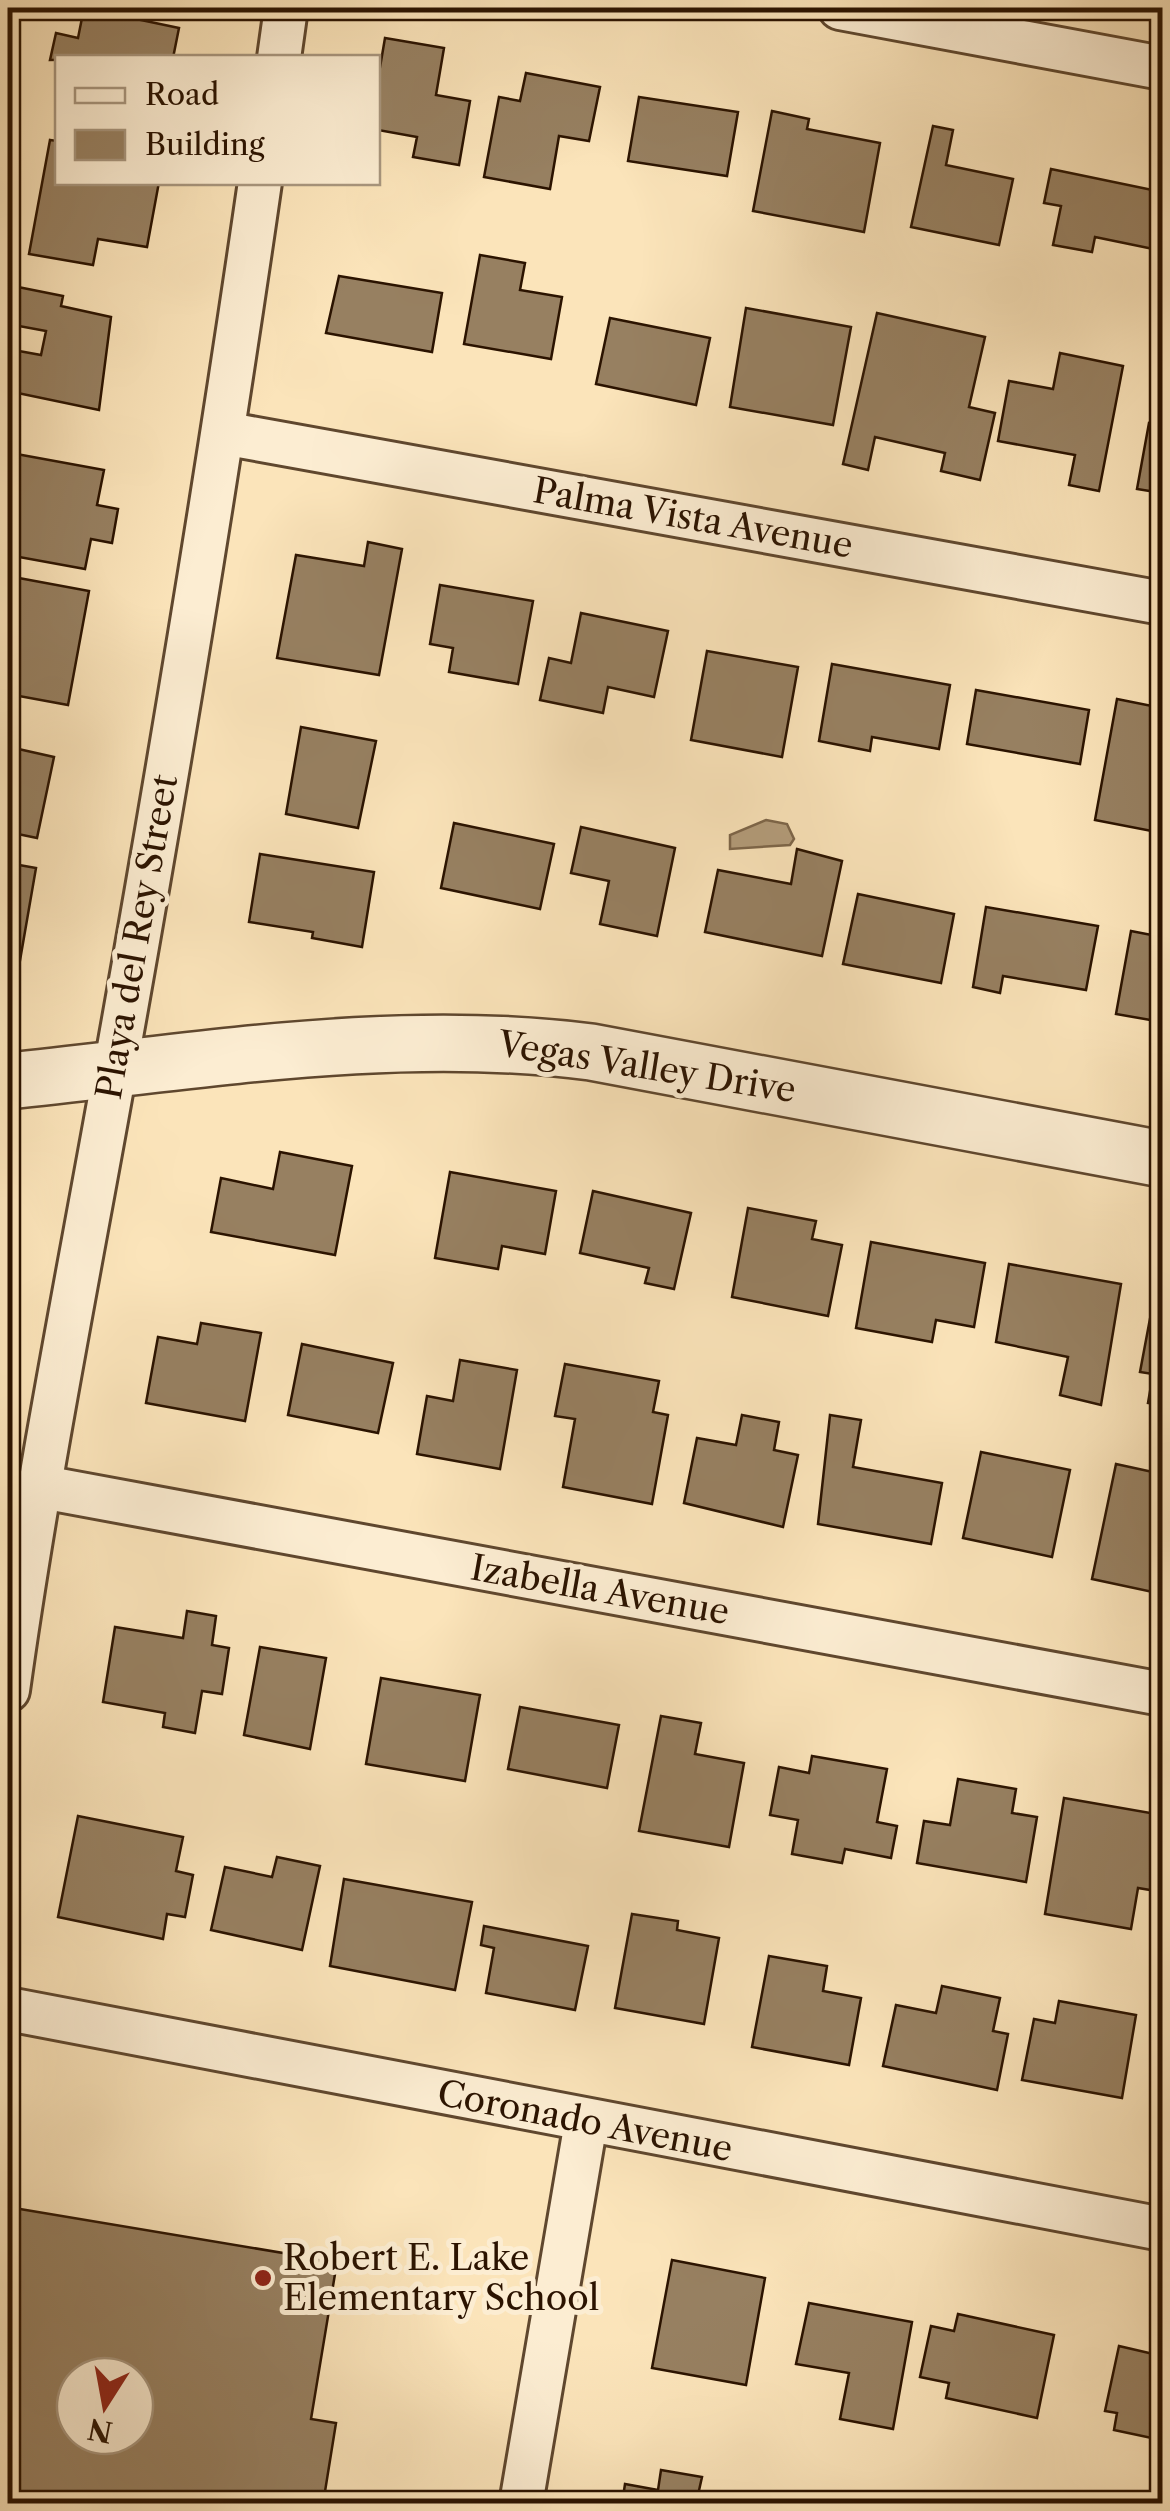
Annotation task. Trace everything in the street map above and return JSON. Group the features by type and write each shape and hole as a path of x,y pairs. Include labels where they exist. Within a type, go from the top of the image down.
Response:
{"street":[{"path":"279,55 286,8"},
{"path":"840,8 1162,68"},
{"name":"Playa del Rey Street","path":"8,1690 36,1486 115,1070 223,433 260,185"},
{"name":"Palma Vista Avenue","path":"223,433 1162,603"},
{"name":"Vegas Valley Drive","path":"8,1081 395,1041 504,1041 591,1052 1162,1159"},
{"name":"Izabella Avenue","path":"36,1486 1162,1694"},
{"name":"Coronado Avenue","path":"8,2009 1162,2229"},
{"path":"521,2504 586,2122"}],"shaded area":[{"path":"766,820 787,824 794,839 790,845 730,849 730,835"}],"building":[{"path":"84,8 179,28 174,55 55,55 55,60 50,60 56,33 78,38"},
{"path":"385,38 444,48 436,95 470,101 459,165 413,157 417,137 380,130 380,67"},
{"path":"526,73 600,87 589,141 559,136 550,189 484,177 499,97 520,101"},
{"path":"639,97 738,112 727,176 628,161"},
{"path":"772,111 809,119 807,129 880,143 864,232 753,211"},
{"path":"933,126 953,130 946,165 1013,179 999,245 911,227"},
{"path":"50,140 55,141 55,185 158,185 147,247 98,239 93,265 29,254"},
{"path":"1051,169 1162,192 1158,250 1095,237 1092,252 1053,245 1061,206 1044,203"},
{"path":"480,255 525,263 520,290 562,297 551,359 464,344"},
{"path":"339,276 442,293 432,352 326,333"},
{"path":"8,285 63,296 61,306 111,317 99,410 8,391 8,349 41,355 46,331 8,324"},
{"path":"746,308 851,327 833,425 730,407"},
{"path":"877,313 985,337 969,407 995,413 980,480 941,471 945,453 875,437 868,470 843,464"},
{"path":"610,318 710,338 696,405 596,384"},
{"path":"1060,353 1123,366 1099,491 1069,485 1075,455 998,441 1009,381 1053,389"},
{"path":"1149,423 1162,425 1162,493 1137,489"},
{"path":"11,453 104,470 97,505 118,509 112,543 91,539 85,569 8,555"},
{"path":"368,542 402,549 379,675 277,658 296,555 364,566"},
{"path":"8,576 89,591 68,705 8,694"},
{"path":"440,585 533,601 518,684 449,672 453,648 430,644"},
{"path":"581,613 668,631 654,697 608,687 603,713 540,700 549,658 571,663"},
{"path":"707,651 798,667 782,757 691,740"},
{"path":"832,664 950,685 939,749 872,737 870,751 819,741"},
{"path":"976,690 1089,710 1080,764 967,744"},
{"path":"1117,699 1162,708 1162,833 1095,820"},
{"path":"301,727 376,741 358,828 286,814"},
{"path":"8,733 16,735 14,748 54,757 37,838 8,832"},
{"path":"454,823 554,844 540,909 441,888"},
{"path":"581,827 675,848 657,936 600,924 609,881 571,873"},
{"path":"797,849 842,861 822,956 705,932 718,870 791,884"},
{"path":"260,854 374,872 362,947 312,938 313,932 249,922"},
{"path":"8,863 36,868 18,972 8,970"},
{"path":"858,894 954,914 941,983 843,964"},
{"path":"986,907 1098,926 1086,990 1003,976 1000,993 973,987"},
{"path":"1131,931 1162,937 1162,1022 1116,1014"},
{"path":"280,1152 352,1166 335,1255 211,1232 221,1178 273,1189"},
{"path":"450,1172 556,1191 545,1254 502,1246 498,1269 435,1258"},
{"path":"593,1191 691,1213 674,1289 645,1283 649,1268 580,1253"},
{"path":"748,1208 816,1221 812,1239 842,1245 828,1316 732,1297"},
{"path":"871,1242 985,1263 974,1327 936,1320 932,1342 856,1328"},
{"path":"1009,1264 1121,1284 1101,1405 1060,1395 1068,1357 996,1342"},
{"path":"1152,1308 1162,1310 1162,1405 1148,1403 1153,1374 1140,1372"},
{"path":"201,1323 261,1333 245,1421 146,1403 158,1337 197,1344"},
{"path":"302,1344 393,1363 378,1433 288,1415"},
{"path":"460,1360 517,1370 500,1469 417,1454 427,1396 453,1401"},
{"path":"565,1364 659,1381 653,1412 668,1415 652,1504 563,1487 575,1419 555,1416"},
{"path":"742,1415 779,1422 774,1450 798,1455 783,1527 684,1503 697,1438 736,1445"},
{"path":"830,1415 861,1420 853,1467 942,1483 931,1544 818,1524"},
{"path":"981,1452 1070,1470 1052,1557 963,1538"},
{"path":"1116,1464 1162,1474 1162,1594 1092,1579"},
{"path":"187,1611 216,1616 212,1645 229,1648 222,1694 202,1691 195,1733 163,1727 165,1713 103,1702 115,1627 183,1638"},
{"path":"260,1647 326,1658 310,1749 244,1735"},
{"path":"381,1678 480,1695 465,1781 366,1764"},
{"path":"520,1707 619,1725 607,1788 508,1769"},
{"path":"661,1716 701,1723 695,1754 744,1763 729,1847 639,1831"},
{"path":"812,1756 887,1769 877,1822 897,1826 891,1858 845,1849 842,1863 792,1854 798,1820 770,1815 779,1767 809,1773"},
{"path":"958,1779 1016,1789 1012,1813 1037,1817 1026,1882 917,1863 924,1821 950,1825"},
{"path":"1064,1798 1162,1815 1162,1892 1138,1888 1131,1929 1045,1914"},
{"path":"78,1816 183,1837 176,1871 193,1875 185,1917 167,1914 163,1939 58,1917"},
{"path":"277,1857 320,1866 302,1950 211,1930 225,1867 272,1877"},
{"path":"344,1879 472,1902 455,1990 330,1966"},
{"path":"632,1914 678,1921 677,1930 719,1938 704,2024 615,2008"},
{"path":"484,1926 588,1946 575,2010 486,1993 494,1948 481,1945"},
{"path":"769,1956 827,1966 823,1991 861,1998 849,2065 752,2047"},
{"path":"942,1986 1000,1998 993,2031 1008,2034 997,2090 883,2066 896,2005 936,2013"},
{"path":"1059,2001 1136,2015 1122,2098 1022,2080 1034,2019 1055,2023"},
{"path":"1162,2074 1162,2125 1155,2123"},
{"path":"8,2207 337,2262 311,2419 336,2423 323,2504 8,2504"},
{"path":"672,2260 765,2278 746,2385 652,2368"},
{"path":"809,2303 912,2322 893,2429 840,2419 849,2373 796,2364"},
{"path":"958,2314 1054,2335 1037,2418 946,2398 949,2383 920,2377 931,2326 954,2331"},
{"path":"1119,2346 1162,2356 1161,2440 1114,2430 1117,2413 1105,2411"},
{"path":"661,2470 702,2477 698,2495 726,2504 622,2504 625,2484 658,2490"}],"place":[{"name":"Robert E. Lake Elementary School","path":"263,2278"}]}
